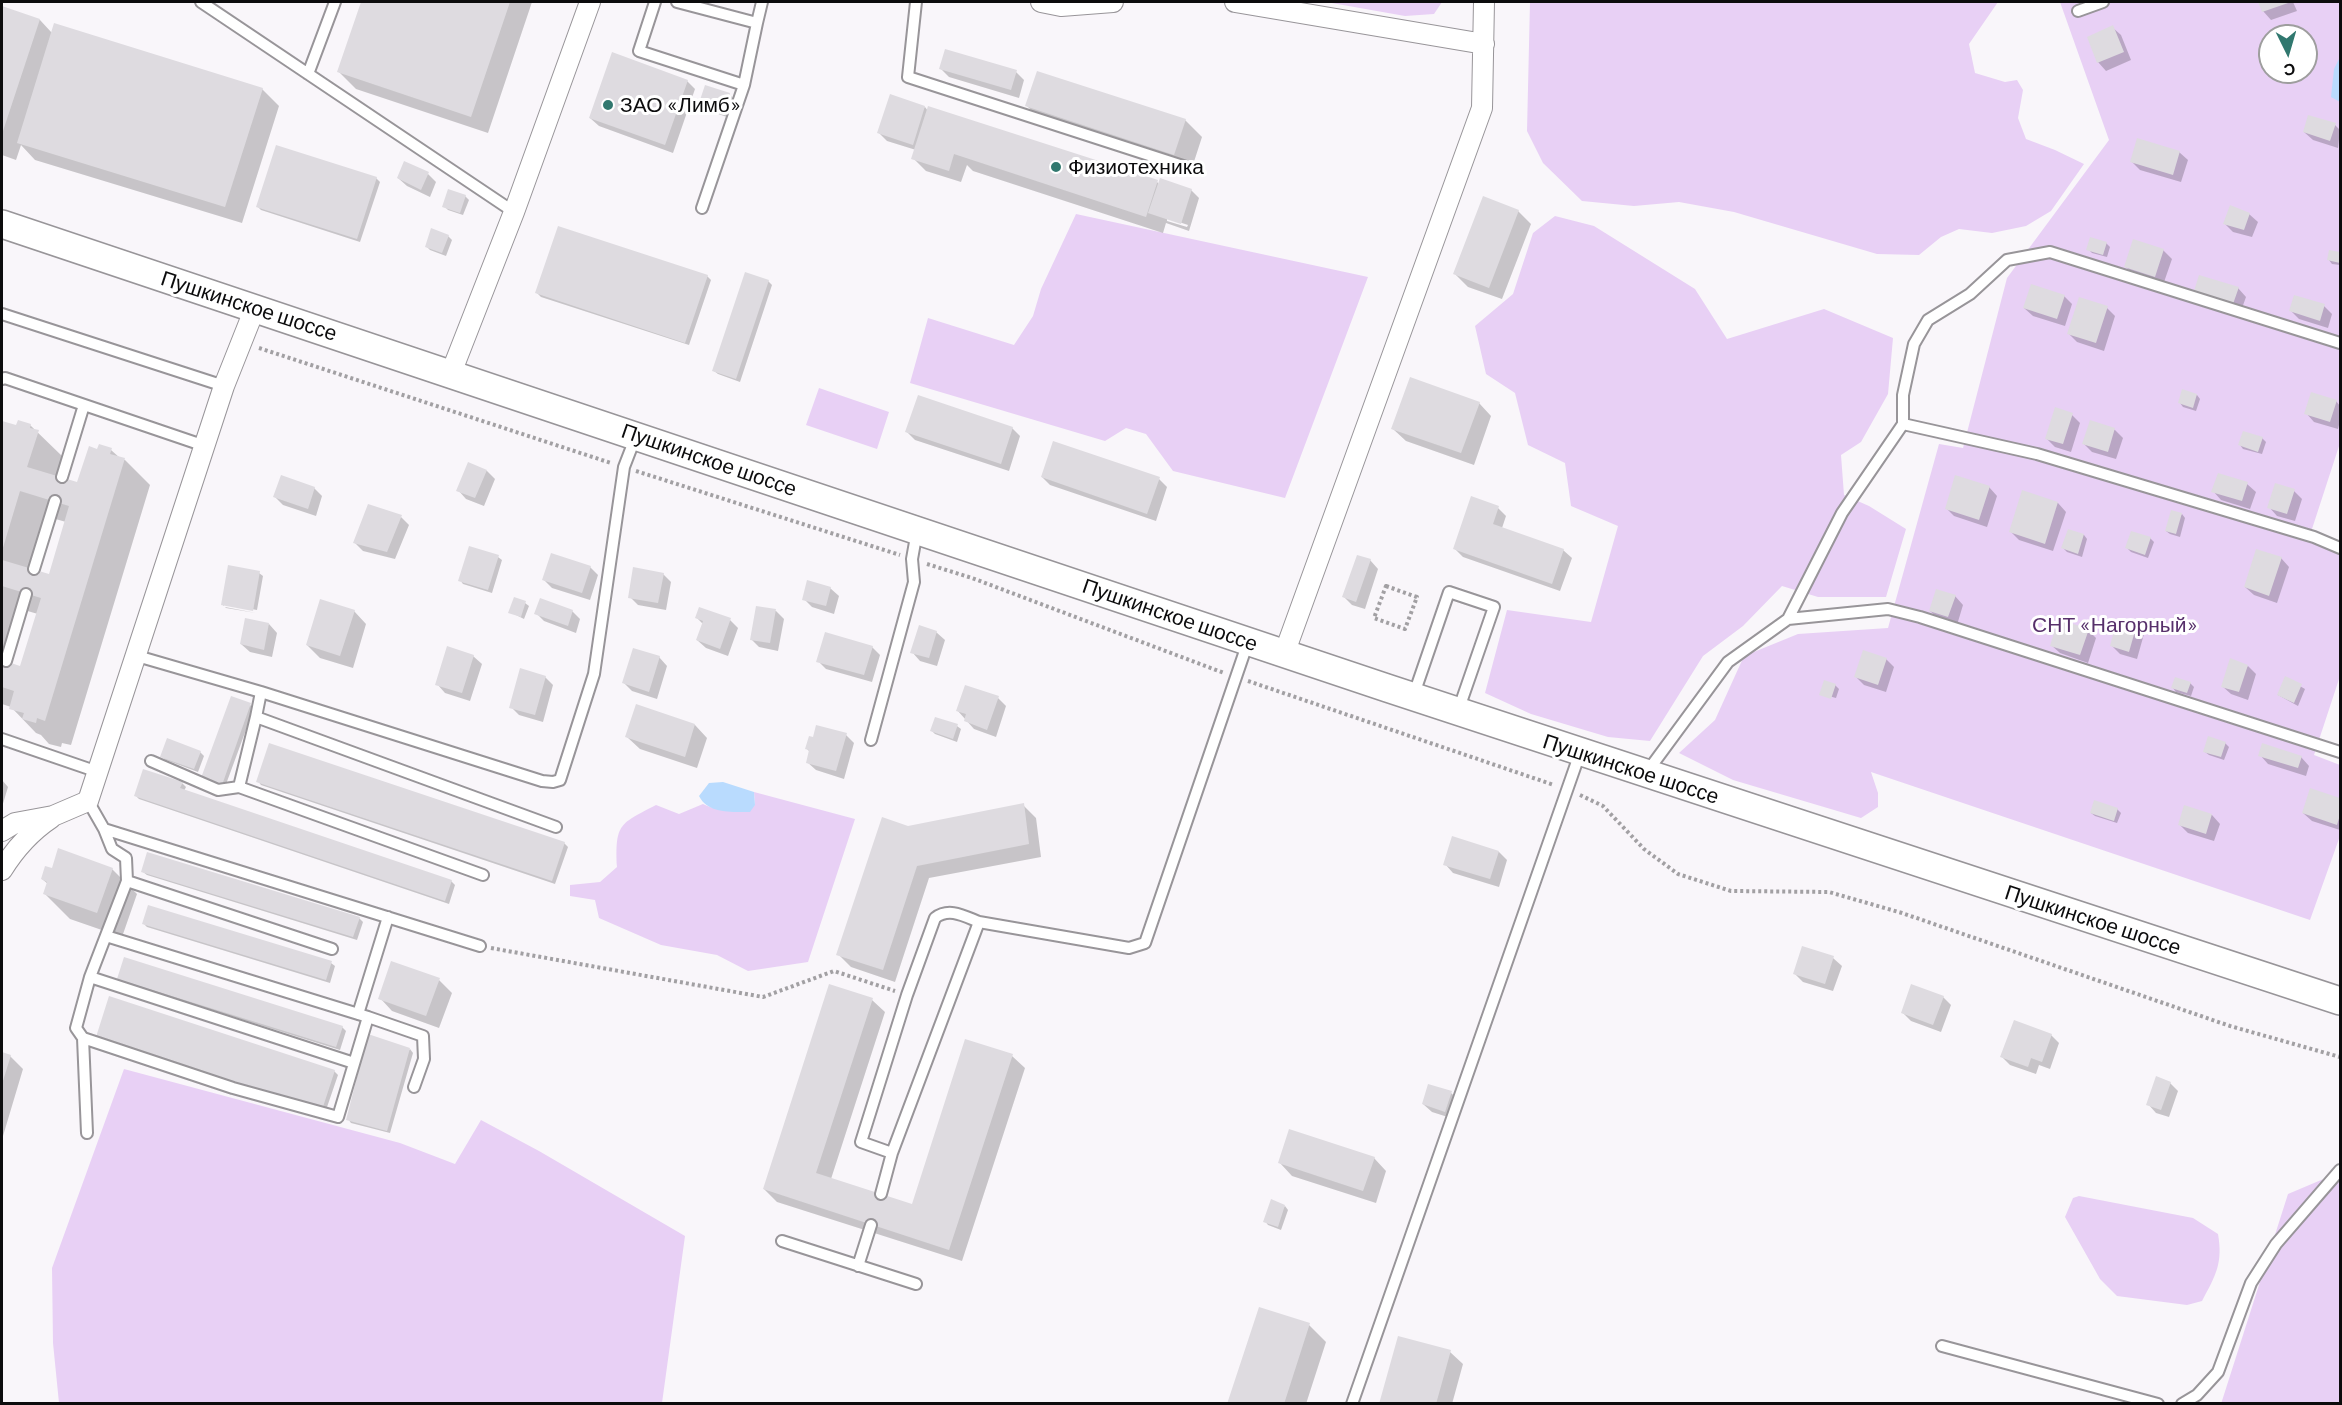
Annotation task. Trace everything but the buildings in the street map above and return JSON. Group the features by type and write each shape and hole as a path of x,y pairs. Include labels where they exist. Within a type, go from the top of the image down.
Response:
{"main road":[{"name":"Пушкинское шоссе","path":"2,224 1413,697 2340,1001"}],"street":[{"path":"451,373 514,212 590,2"},
{"path":"1041,2 1061,6 1113,2"},
{"path":"1235,2 1484,44"},
{"path":"1284,654 1482,108 1484,2"},
{"path":"2,831 15,823 53,816 88,801 224,386 255,308"},
{"path":"2,870 15,850 28,836 53,816"}],"lane":[{"path":"201,2 514,212"},
{"path":"308,74 336,2"},
{"path":"655,2 639,51 744,84"},
{"path":"676,2 757,23"},
{"path":"702,208 744,84 762,2"},
{"path":"916,2 908,77 1186,167"},
{"path":"2078,11 2103,2"},
{"path":"1646,774 1728,662 1788,620 1842,513 1903,424 1903,395 1914,344 1928,320 1970,294 2007,260 2050,252 2340,344"},
{"path":"2,314 224,386"},
{"path":"2,379 6,378 205,446"},
{"path":"62,477 84,405"},
{"path":"1903,424 2037,454 2314,537 2340,548"},
{"path":"137,656 261,692 542,781 553,783 560,780 594,674 624,467 636,436"},
{"path":"34,569 55,501"},
{"path":"871,740 914,582 912,559 917,530"},
{"path":"1413,697 1449,592 1494,607 1458,711"},
{"path":"6,661 26,594"},
{"path":"1788,620 1888,609 1942,624 2340,752"},
{"path":"892,1153 861,1142 907,995 934,918 941,913 957,912 979,922 1129,948 1145,943 1248,641"},
{"path":"239,787 261,692"},
{"path":"256,717 556,827"},
{"path":"2,739 98,772"},
{"path":"1352,1404 1580,752"},
{"path":"151,761 218,790 239,787 483,875"},
{"path":"87,1133 83,1038 76,1028 90,977 127,881 126,858 112,849 104,828 88,801"},
{"path":"104,828 480,946"},
{"path":"127,881 332,949"},
{"path":"83,1038 233,1088 338,1117 354,1063 363,1015 388,917"},
{"path":"881,1194 892,1153 979,922"},
{"path":"106,936 363,1015 423,1036 423,1059 414,1087"},
{"path":"90,977 354,1063"},
{"path":"2182,1404 2197,1395 2218,1372 2251,1283 2276,1244 2340,1170"},
{"path":"858,1266 871,1225"},
{"path":"782,1241 916,1284"},
{"path":"1942,1346 2158,1404"}],"path":[{"path":"241,343 972,579 1236,677 1567,789 1603,806 1644,849 1678,874 1731,891 1829,892 1902,913 2230,1026 2340,1057"},
{"path":"1386,586 1417,597 1406,629 1374,618 1386,586"},
{"path":"480,946 763,997 834,971 907,995"}],"green space":[{"path":"1326,2 1442,2 1434,14 1405,16"},
{"path":"1530,2 1998,2 1969,44 1975,73 2005,82 2017,80 2023,90 2018,118 2026,139 2084,164 2051,211 2026,226 1992,233 1959,229 1941,237 1919,255 1877,254 1734,212 1679,202 1634,206 1582,201 1543,163 1527,131"},
{"name":"СНТ «Нагорный»","path":"2060,2 2340,2 2340,443 2311,532 2340,541 2340,676 2314,755 2340,765 2340,836 2310,920 1871,772 1878,793 1878,807 1861,818 1733,780 1679,753 1715,720 1744,656 1798,634 1888,628 1939,444 1963,448 2007,278 2109,140"},
{"path":"1076,214 1368,277 1285,498 1173,471 1146,434 1126,428 1105,441 910,383 928,318 1014,345 1033,316 1041,289"},
{"path":"1555,216 1594,226 1695,289 1727,339 1824,309 1893,338 1888,394 1861,442 1841,455 1844,495 1869,506 1906,529 1886,597 1818,597 1782,586 1743,626 1703,656 1650,741 1608,737 1531,714 1485,693 1507,610 1591,622 1618,526 1571,506 1565,463 1528,445 1515,393 1486,374 1475,326 1513,294 1533,233"},
{"path":"819,388 889,412 877,449 806,425"},
{"path":"754,792 855,819 808,962 748,971 717,955 661,945 599,918 595,900 570,896 570,885 600,882 617,867 619,833 627,821 634,817 656,805 679,814 703,804 723,810 741,808 755,805"},
{"path":"124,1069 400,1143 455,1164 481,1120 685,1236 662,1403 59,1403 53,1343 52,1268"},
{"path":"2340,1172 2340,1403 2221,1404 2288,1194"},
{"path":"2079,1196 2193,1218 2218,1234 2219,1261 2202,1301 2187,1305 2117,1296 2100,1279 2065,1217 2073,1198"}],"water":[{"path":"2340,57 2340,102 2331,97 2334,69"},
{"path":"723,782 754,792 755,805 750,812 721,811 703,802 699,796 709,783"}],"place":[{"name":"ЗАО «Лимб»","path":"608,105"},
{"name":"Физиотехника","path":"1056,167"}]}
